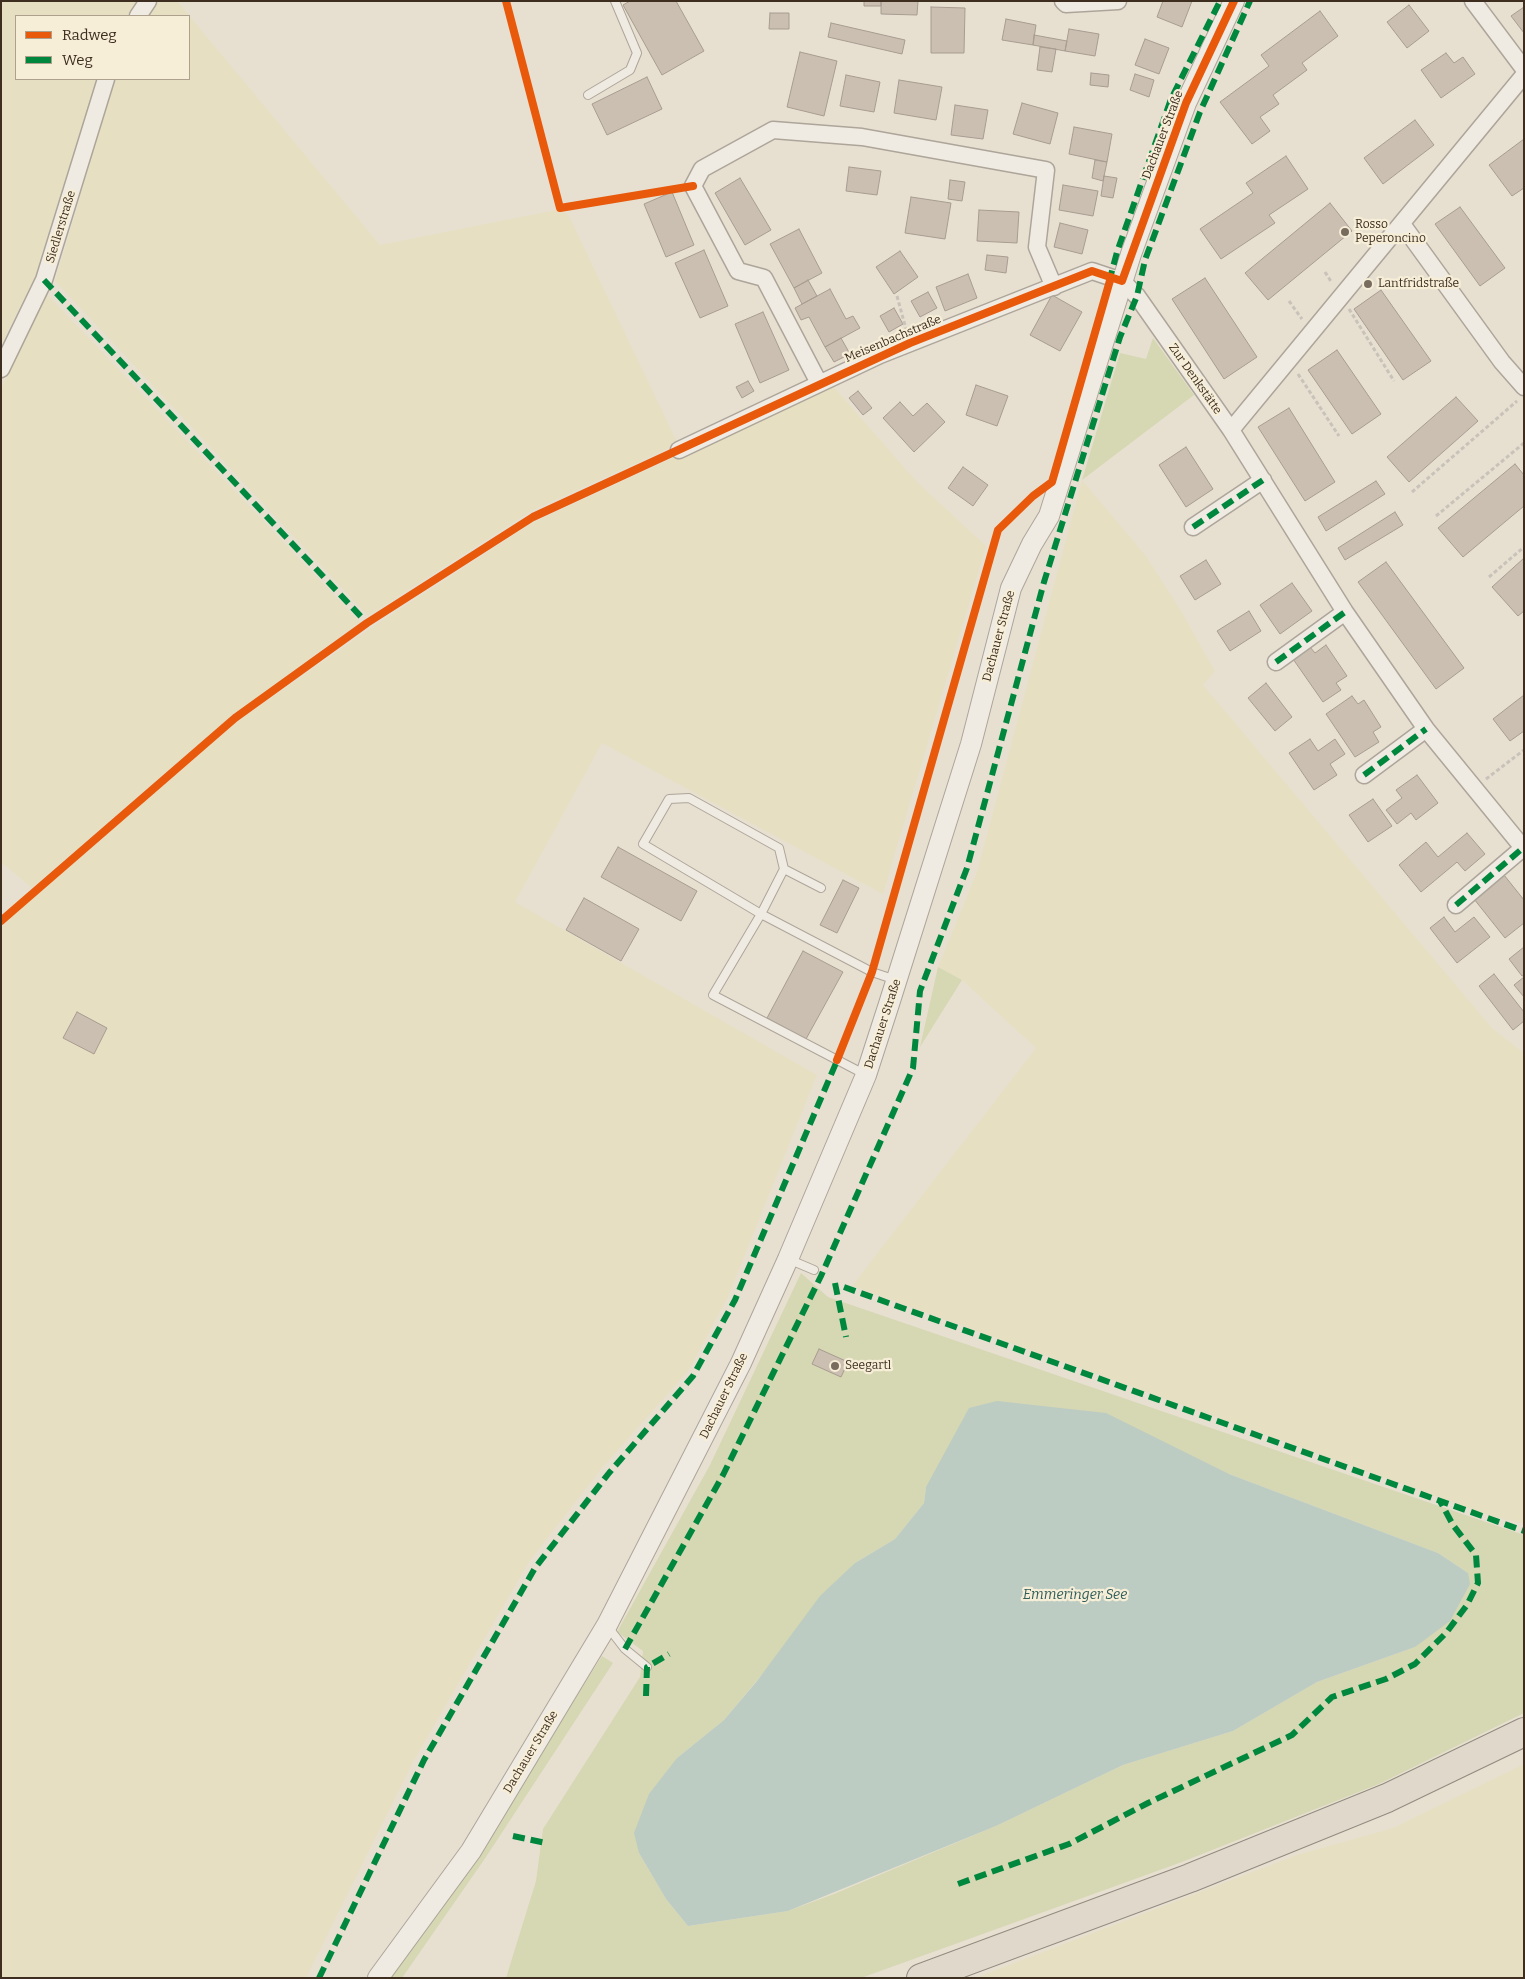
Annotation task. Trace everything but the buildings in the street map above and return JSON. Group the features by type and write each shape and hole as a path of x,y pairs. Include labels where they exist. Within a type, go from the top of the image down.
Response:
{"highway":[{"path":"922,1978 1199,1874 1387,1798 1524,1732"}],"street":[{"path":"139,15 148,1"},
{"path":"1063,1 1066,4 1118,1"},
{"name":"Dachauer Straße","path":"378,1978 471,1851 607,1626 740,1363 788,1259 866,1075 971,744 1011,588 1032,544 1049,516 1122,281 1186,103 1234,1"},
{"path":"1473,1 1524,69"},
{"path":"1231,430 1524,75"},
{"name":"Siedlerstraße","path":"1,369 44,280 106,80"},
{"path":"819,383 764,278 738,271 692,186 702,169 773,130 862,137 1046,170 1037,248 1054,288"},
{"path":"1402,224 1502,362 1524,387"},
{"name":"Meisenbachstraße","path":"679,450 819,383 910,343 1092,272 1122,281"},
{"name":"Zur Denkstätte","path":"1122,281 1137,296 1231,430 1345,612 1426,729 1476,787 1523,848 1456,905"},
{"path":"1193,527 1262,480"},
{"path":"1276,662 1345,612"},
{"path":"1364,775 1426,729"}],"lane":[{"path":"588,96 630,70 637,53 615,1"},
{"path":"866,1075 713,995 761,914 784,869 779,848 689,798 669,799 643,844 761,914 872,972 897,980"},
{"path":"784,869 821,888"},
{"path":"788,1259 814,1270"},
{"path":"607,1626 625,1649 648,1666"}],"path":[{"path":"897,296 910,343"},
{"path":"1341,296 1394,381"},
{"path":"1289,301 1312,332"},
{"path":"1288,360 1339,436"},
{"path":"1412,492 1524,395"},
{"path":"1436,516 1524,443"},
{"path":"1489,577 1524,547"},
{"path":"1476,787 1524,750"}],"shaded area":[{"path":"1,1 138,1 129,15 15,15 15,80 97,80 35,276 1,345"},
{"path":"158,1 177,1 189,15 149,15"},
{"path":"190,17 380,245 556,210 568,214 678,444 531,511 368,616 55,281 115,80 190,80"},
{"path":"46,293 360,622 232,715 32,888 1,862 1,389"},
{"path":"832,385 917,482 986,546 883,894 602,743 515,902 817,1075 728,1297 689,1370 602,1468 529,1562 413,1762 306,1978 1,1978 1,926 237,722 371,628 534,522"},
{"path":"1082,480 1146,556 1180,609 1215,671 1203,685 1492,1028 1524,1053 1524,1524 1491,1516 852,1286 1036,1048 962,980 938,967 977,872"},
{"path":"1524,1764 1524,1978 975,1978 1297,1855 1393,1828"}],"green space":[{"path":"1153,338 1194,395 1082,480 1120,353 1146,359"},
{"path":"938,967 962,980 920,1047"},
{"path":"801,1273 828,1297 1524,1535 1524,1713 1379,1784 1182,1862 861,1978 506,1978 536,1881 543,1829 640,1677 643,1651 617,1632 710,1465","holes":["1229,1474 1438,1553 1468,1573 1415,1647 1317,1682 1233,1731 1123,1765 996,1826 834,1894 788,1911 688,1926 666,1899 639,1853 677,1758 724,1720 855,1563 895,1539 924,1503 926,1487"]},
{"path":"602,1656 613,1663 486,1857 402,1978 384,1978 477,1853"}],"water":[{"name":"Emmeringer See","path":"997,1401 1106,1413 1229,1474 1438,1553 1468,1573 1470,1584 1450,1621 1415,1647 1317,1682 1233,1731 1123,1765 996,1826 788,1911 688,1926 666,1899 639,1853 634,1833 649,1794 677,1758 724,1720 757,1681 820,1596 855,1563 895,1539 924,1503 926,1487 969,1408"}],"marked path":[{"path":"1109,282 1117,252 1171,99 1220,1"},
{"path":"625,1649 723,1475 821,1276 913,1068 920,991 967,868 1044,582 1120,337 1137,296 1145,260 1200,112 1250,1"},
{"path":"44,280 367,623"},
{"path":"1193,527 1263,480"},
{"path":"1276,662 1345,612"},
{"path":"1364,775 1426,729"},
{"path":"1456,905 1523,848"},
{"path":"319,1978 424,1760 535,1568 609,1473 693,1376 735,1300 839,1056"},
{"path":"835,1283 846,1337"},
{"path":"844,1287 1524,1531"},
{"path":"958,1884 1069,1844 1148,1803 1292,1735 1332,1697 1386,1679 1415,1664 1446,1633 1467,1605 1478,1583 1476,1555 1453,1525 1440,1501"},
{"path":"646,1696 647,1667 669,1654"},
{"path":"513,1836 546,1843"}],"cycle path":[{"path":"506,1 560,208 693,186"},
{"path":"1,921 235,718 367,623 533,517 910,343 1092,271 1122,281 1186,103 1234,1"},
{"path":"837,1060 872,972 998,530 1033,496 1052,482 1111,277"}],"place":[{"name":"Rosso Peperoncino","path":"1345,232"},
{"name":"Lantfridstraße","path":"1368,284"},
{"name":"Seegartl","path":"835,1366"}]}
